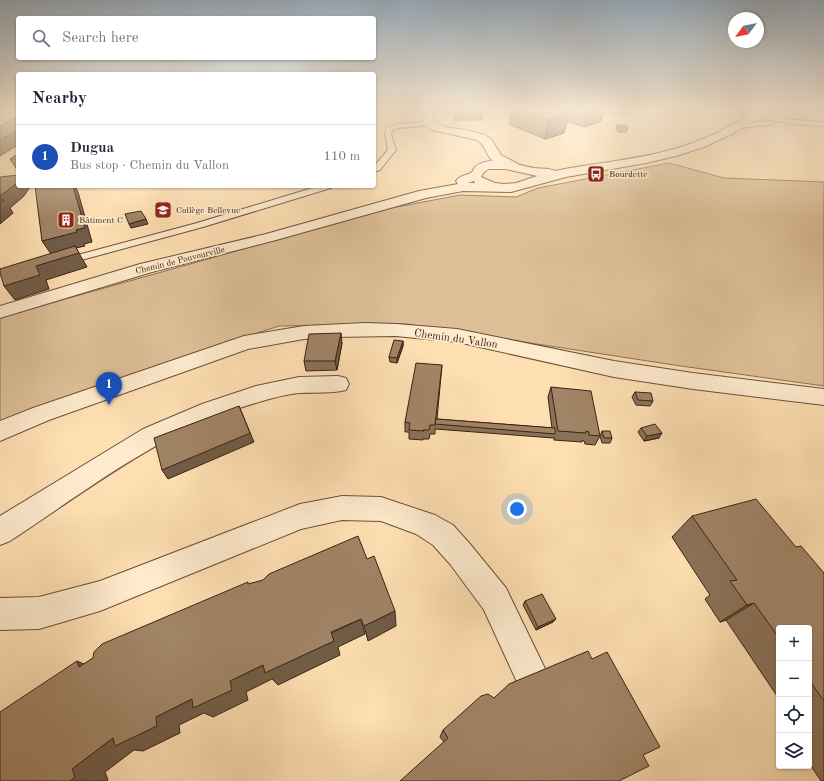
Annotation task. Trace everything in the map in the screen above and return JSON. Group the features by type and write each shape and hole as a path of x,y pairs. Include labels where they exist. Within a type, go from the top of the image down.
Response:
{"street":[{"path":"489,145 492,162"},
{"name":"Chemin de Pouvourville","path":"638,161 671,145"},
{"name":"Chemin de Pouvourville","path":"0,312 139,270 278,235 443,190 464,187 516,188 528,183 564,174 659,157 693,145"},
{"name":"Chemin de Pouvourville","path":"360,212 412,192 459,182 476,175 480,170 492,162 519,168 564,174"},
{"path":"519,168 531,178 528,183"},
{"name":"Chemin de Pouvourville","path":"476,175 477,178 483,183 493,187"},
{"name":"Chemin du Vallon","path":"0,431 41,414 244,343 272,337 310,332 374,329 444,334 486,341 613,369 824,397"},
{"path":"0,532 151,436 210,410 256,394 299,385 338,384"},
{"name":"Chemin du Vallon","path":"0,442 94,396"},
{"path":"0,614 39,613 100,596 300,516 342,508 381,509 425,524 443,535 460,554 495,599 534,680"}],"lane":[{"path":"376,169 392,150 391,145"},
{"path":"54,264 200,225 321,188"}],"shaded area":[{"path":"669,163 724,178 824,182 824,386 674,365 406,324 279,326 147,369 0,424 1,317 386,209 460,195 516,197 538,188"}],"building":[{"path":"16,155 16,159 10,159"},
{"path":"16,175 16,184 0,196 0,177"},
{"name":"Bâtiment C","path":"35,188 74,188 85,228 76,230 77,232 42,241"},
{"path":"141,211 146,219 129,224 125,214"},
{"path":"75,246 79,253 36,266 40,275 4,286 0,269"},
{"path":"341,333 335,361 304,361 309,334"},
{"path":"394,340 403,341 397,358 389,357"},
{"path":"416,363 442,365 435,425 430,425 429,430 423,430 424,431 409,430 410,423 405,422"},
{"path":"551,387 591,391 600,436 589,435 589,432 586,431 586,433 558,431"},
{"path":"635,392 651,393 653,401 638,400"},
{"path":"239,406 250,433 162,470 154,438"},
{"path":"436,419 555,428 555,434 435,424"},
{"path":"655,424 662,433 647,436 641,428"},
{"path":"602,431 610,431 612,438 604,438"},
{"path":"756,499 796,547 801,546 824,573 824,701 812,684 812,625 776,625 776,634 754,603 747,605 730,581 737,580 692,516"},
{"path":"358,536 367,559 374,556 395,611 364,626 361,619 331,632 334,641 265,673 263,665 230,681 232,690 193,708 192,699 156,717 157,726 115,746 113,738 72,769 75,777 70,781 0,781 0,712 77,661 79,667 93,658 94,652 102,644 248,582 248,584 263,580 269,574"},
{"path":"542,594 556,619 538,627 525,601"},
{"path":"588,651 592,659 607,652 660,747 643,755 649,766 619,781 400,781 448,738 443,730 481,696 488,694 494,698 509,684"}],"place":[{"name":"Bourdette","path":"596,174"},
{"name":"Collège Bellevue","path":"163,210"},
{"name":"Bâtiment C","path":"66,220"},
{"name":"Dugua","path":"109,405"}]}
